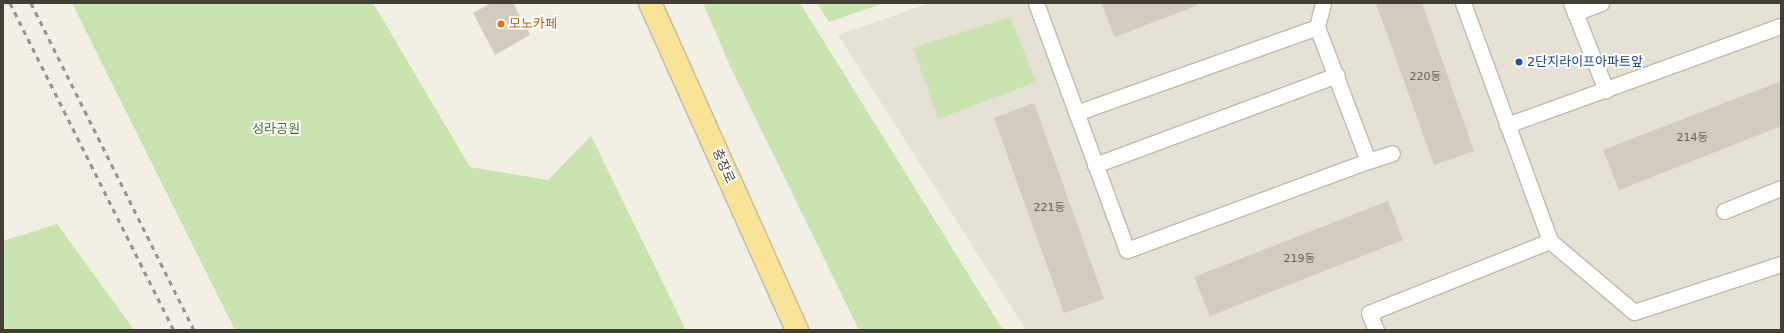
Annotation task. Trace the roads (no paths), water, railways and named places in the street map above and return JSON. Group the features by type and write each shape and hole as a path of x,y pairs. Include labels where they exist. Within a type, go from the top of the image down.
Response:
{"main road":[{"name":"충장로","path":"650,3 797,330"}],"lane":[{"path":"1036,3 1127,250 1392,153"},
{"path":"1323,3 1317,27 1337,75 1368,161"},
{"path":"1462,3 1550,241 1634,312 1781,264"},
{"path":"1601,3 1573,8 1606,90"},
{"path":"1507,125 1781,26"},
{"path":"1076,113 1317,27"},
{"path":"1095,166 1337,75"},
{"path":"1724,211 1781,188"},
{"path":"1376,330 1369,313 1550,241"}],"railway":[{"path":"10,3 174,330"},
{"path":"31,3 194,330"}],"place":[{"name":"모노카페","path":"501,24"},
{"name":"2단지라이프아파트앞","path":"1519,62"}],"park label":[{"name":"성라공원","path":"276,129"}]}
